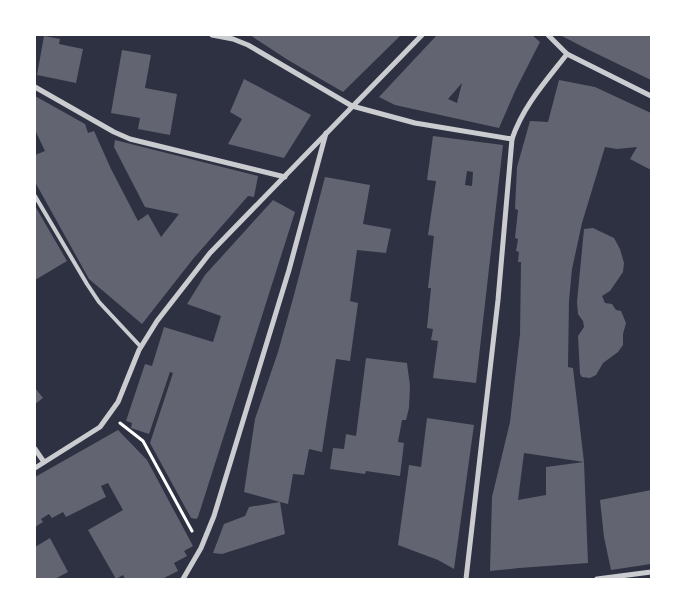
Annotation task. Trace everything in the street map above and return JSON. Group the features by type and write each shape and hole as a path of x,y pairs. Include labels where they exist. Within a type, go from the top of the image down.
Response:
{"street":[{"path":"212,35 233,39 248,45 352,106 423,124 512,139"},
{"path":"35,468 100,427 118,402 142,348 157,320 210,253 422,35"},
{"path":"548,35 567,54 651,96"},
{"path":"466,579 498,300 512,139 517,124 528,104 567,54"},
{"path":"35,87 114,132 130,139 285,176"},
{"path":"183,579 201,548 214,516 289,270 326,133"},
{"path":"35,450 44,462"},
{"path":"597,579 648,575"}],"lane":[{"path":"35,196 99,302 142,348"}],"path":[{"path":"110,414 143,441 201,548"}],"building":[{"path":"250,35 399,35 400,36 343,92"},
{"path":"437,35 532,35 540,42 499,128 395,105 379,97","holes":["462,83 457,103 448,99"]},
{"path":"560,35 651,35 651,80 587,49"},
{"path":"44,36 60,39 59,44 83,49 76,83 37,75"},
{"path":"122,50 151,55 145,88 177,94 170,135 138,129 140,118 111,113"},
{"path":"244,79 311,115 284,158 228,144 242,119 230,112"},
{"path":"559,80 595,87 651,113 651,170 630,159 637,147 617,149 605,147 582,223 572,269 569,301 568,367 573,368 584,462 588,563 490,571 492,497 510,422 520,334 521,262 518,262 519,252 516,251 518,239 515,238 518,210 515,209 517,167 530,121 548,122","holes":["524,453 584,462 546,467 546,495 518,500"]},
{"path":"35,96 85,124 88,133 94,131 138,221 148,214 161,237 179,214 145,207 114,147 115,140 258,176 254,197 248,196 193,259 142,324 89,279 35,182 35,155 45,151 35,130"},
{"path":"433,136 503,145 476,383 433,378 438,341 431,340 433,329 427,328 431,288 428,288 434,236 428,235 436,181 427,180","holes":["467,171 473,172 472,186 465,185"]},
{"path":"325,177 370,185 363,224 391,229 386,253 357,250 350,301 358,303 350,361 336,359 322,452 309,449 304,475 293,474 288,504 244,492 255,419 278,352"},
{"path":"273,200 295,212 198,517 196,519 191,518 150,443 173,373 170,372 149,434 131,428 132,423 126,421 145,364 152,366 164,327 213,342 221,316 187,304 205,275"},
{"path":"35,206 67,261 35,280"},
{"path":"593,228 614,238 620,249 624,263 623,272 610,291 602,296 605,303 612,304 616,310 621,311 626,323 623,345 618,352 603,363 596,375 590,378 582,377 580,374 578,336 584,327 583,321 578,314 577,302 584,229"},
{"path":"366,358 407,363 410,386 409,408 406,420 402,420 398,442 404,443 400,476 366,471 365,474 330,469 333,448 344,449 346,434 356,436"},
{"path":"35,388 43,398 35,404"},
{"path":"427,418 474,425 454,569 438,560 398,545 409,465 421,467"},
{"path":"118,430 147,460 193,546 184,551 187,556 174,563 178,571 162,579 125,579 123,575 116,579 88,530 123,510 108,483 101,486 106,497 66,517 63,512 52,518 49,514 41,519 43,522 35,527 35,477"},
{"path":"651,490 651,564 611,570 604,537 600,500"},
{"path":"280,502 285,534 222,554 213,553 224,524 245,516 249,507"},
{"path":"50,538 68,572 55,579 35,579 35,547"}]}
